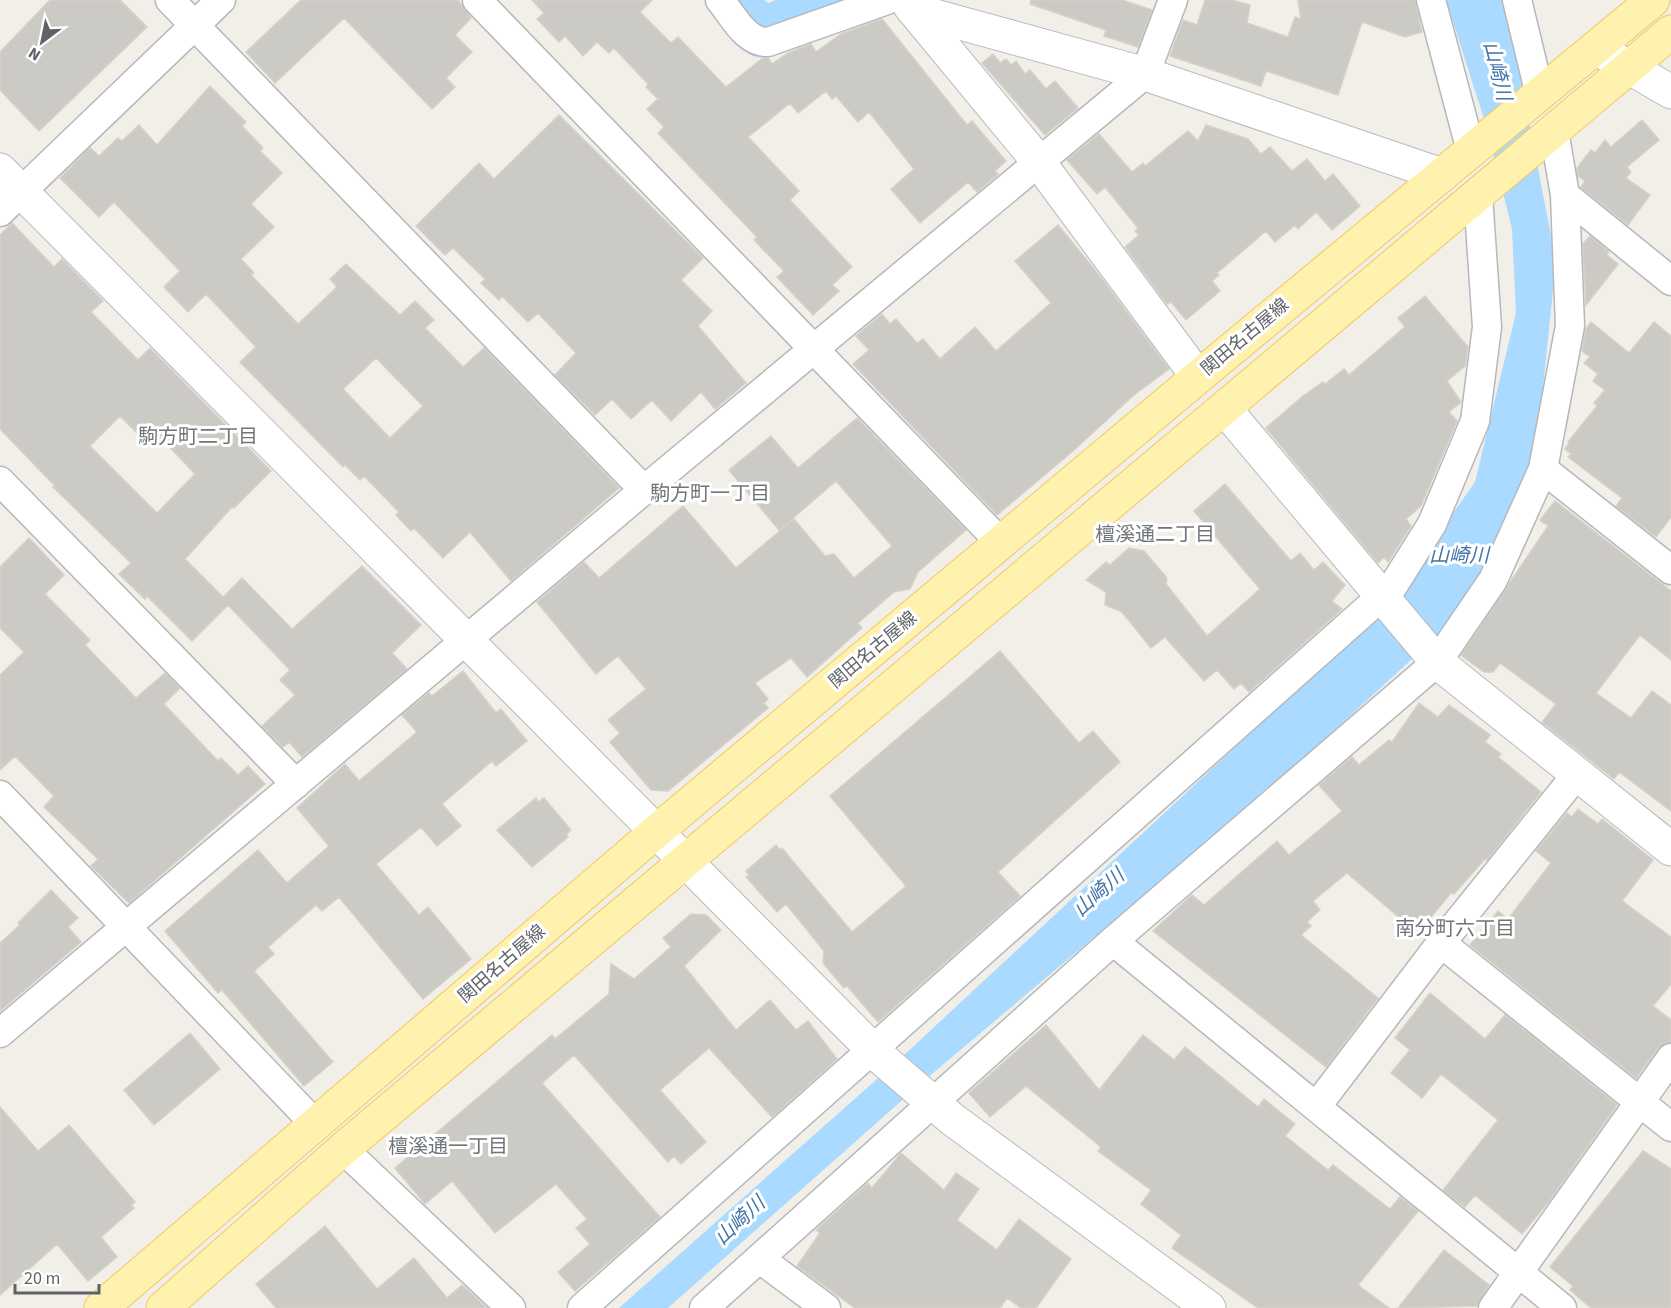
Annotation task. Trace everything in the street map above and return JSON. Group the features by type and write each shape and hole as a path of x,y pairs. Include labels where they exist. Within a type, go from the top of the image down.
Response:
{"main road":[{"name":"関田名古屋線","path":"101,1308 657,831 1198,376 1653,0"},
{"path":"163,1308 343,1149 1671,32"}],"street":[{"path":"170,0 644,490"},
{"path":"221,0 7,192 466,640 877,1054 933,1105 1209,1308"},
{"path":"477,0 1000,543"},
{"path":"720,0 747,34 758,42 768,42 902,3 1145,74 1442,175"},
{"path":"0,1033 644,490 1145,74 1173,0"},
{"path":"1431,0 1471,151"},
{"path":"1517,0 1540,95"},
{"path":"902,3 1038,161 1198,376"},
{"path":"1596,48 1628,69 1671,92"},
{"path":"704,1308 1432,656 1493,580 1543,469 1570,326 1565,195 1554,131"},
{"path":"582,1308 877,1054 1383,598 1393,586 1432,524 1476,421 1487,327 1481,193"},
{"path":"1565,195 1671,281"},
{"path":"1225,409 1432,656 1671,849"},
{"path":"1543,469 1671,570"},
{"path":"0,482 296,784"},
{"path":"1316,1107 1441,943 1577,774"},
{"path":"0,795 315,1124"},
{"path":"1113,941 1562,1308"},
{"path":"1441,943 1671,1127"},
{"path":"1493,1308 1671,1058"},
{"path":"343,1149 511,1308"},
{"path":"759,1259 826,1308"}],"water":[{"name":"山崎川","path":"1446,0 1502,0 1521,81 1556,261 1536,455 1490,564 1437,636 1277,783 926,1079 668,1308 619,1308 903,1056 1258,726 1397,593 1475,482 1516,313 1512,229 1487,128"}],"building":[{"path":"50,0 120,0 147,27 39,131 0,90 0,52"},
{"path":"301,0 458,0 471,18 455,35 472,52 446,78 455,87 432,109 344,18 275,83 246,52"},
{"path":"532,0 652,0 640,12 671,43 678,37 726,87 763,58 768,58 772,64 788,53 811,44 816,52 841,34 882,19 967,125 972,121 1006,161 995,171 998,174 977,192 968,182 920,223 891,189 914,169 869,112 858,122 836,96 832,99 826,91 798,113 790,103 748,137 799,191 790,200 852,267 832,285 839,291 813,315 777,277 784,271 754,240 757,237 658,133 664,127 647,109 658,99 646,87 648,84 614,48 609,53 597,42 583,56 565,36 559,42 537,19 544,13"},
{"path":"1031,0 1122,0 1152,10 1138,47 1104,36 1106,30 1030,4"},
{"path":"1205,0 1232,0 1250,5 1247,23 1288,37 1295,17 1301,19 1298,0 1415,0 1422,32 1405,37 1362,22 1338,95 1266,71 1261,86 1170,56 1183,20 1197,25"},
{"path":"993,54 1000,63 1006,59 1011,65 1016,61 1025,74 1030,70 1046,89 1055,81 1078,108 1045,135 982,63"},
{"path":"210,86 246,122 242,126 263,148 260,151 282,173 251,204 274,227 241,259 254,273 251,275 298,324 337,287 330,279 346,264 400,315 415,301 434,320 425,328 463,367 484,348 619,488 511,581 470,532 443,558 414,528 411,531 396,515 399,512 364,476 360,480 345,465 343,467 240,362 256,347 206,294 188,312 164,287 180,271 114,202 99,217 60,178 90,148 99,156 118,138 122,141 139,125 157,145","holes":["376,358 423,406 390,438 343,389"]},
{"path":"559,115 703,258 681,280 712,311 698,326 746,383 715,409 701,392 671,421 652,400 631,419 612,399 595,415 555,375 576,353 538,313 528,322 502,296 499,300 481,283 485,279 453,248 445,255 416,226 479,163 494,179"},
{"path":"1642,120 1659,140 1627,167 1631,172 1626,178 1650,195 1628,225 1581,187 1585,181 1578,176 1577,168 1591,150 1595,153 1605,140 1611,147"},
{"path":"1206,125 1248,139 1261,154 1270,147 1292,171 1307,159 1325,181 1333,174 1360,206 1332,230 1316,212 1298,229 1295,225 1275,242 1266,231 1217,273 1219,275 1212,281 1220,291 1186,320 1171,302 1167,304 1125,247 1139,235 1135,231 1138,228 1105,187 1097,194 1067,160 1099,134 1132,172 1143,163 1145,166 1188,131 1198,141"},
{"path":"12,223 54,267 62,259 103,301 91,312 138,360 150,348 271,471 234,508 232,507 185,559 223,597 242,578 292,629 362,566 421,625 392,653 407,669 302,757 289,742 283,747 262,726 295,695 280,680 290,670 228,605 192,641 147,596 145,599 119,574 131,563 53,487 55,486 0,429 0,235","holes":["120,416 151,447 161,438 195,474 157,513 90,446"]},
{"path":"1058,225 1096,271 1169,369 1134,395 1074,450 997,515 853,364 869,350 856,336 882,314 890,324 896,319 917,343 923,339 940,359 975,327 996,351 1051,303 1015,261"},
{"path":"1590,236 1609,252 1607,255 1618,264 1586,305 1583,244"},
{"path":"1425,296 1468,347 1465,366 1447,381 1461,402 1449,412 1457,421 1421,506 1406,519 1411,526 1388,562 1384,557 1378,563 1266,428 1323,382 1325,384 1344,369 1349,375 1405,327 1398,318"},
{"path":"1591,322 1629,353 1654,322 1671,336 1671,517 1656,537 1616,506 1622,498 1568,457 1571,454 1565,449 1597,406 1594,403 1605,390 1593,381 1598,374 1584,363 1590,357 1582,351 1586,329"},
{"path":"857,418 966,530 918,572 910,589 894,592 858,623 862,628 807,677 791,658 755,683 768,699 764,703 768,708 668,791 651,790 610,742 620,733 608,720 646,689 618,656 596,674 537,602 584,562 599,578 683,506 736,568 794,519 825,556 834,554 854,578 892,546 836,481 779,530 729,470 771,436 798,468"},
{"path":"1225,484 1291,561 1300,553 1314,570 1323,562 1345,585 1332,601 1342,609 1249,692 1241,683 1234,689 1217,670 1204,681 1165,637 1151,648 1122,612 1105,605 1106,592 1086,580 1106,562 1110,565 1129,548 1144,551 1167,578 1166,584 1207,636 1260,589 1194,511"},
{"path":"1555,501 1671,591 1671,660 1640,635 1596,693 1631,718 1652,691 1671,705 1671,811 1619,772 1614,779 1542,722 1556,704 1500,663 1493,672 1484,672 1461,655 1548,526 1540,520"},
{"path":"29,538 64,575 45,594 90,640 85,645 136,698 165,673 180,688 164,704 218,761 221,758 238,775 248,766 265,784 129,903 91,866 98,859 44,807 54,796 15,756 0,770 0,675 24,652 0,628 0,567"},
{"path":"1000,651 1079,743 1093,731 1120,762 998,872 1020,896 878,1022 847,986 844,988 823,963 824,951 786,904 777,912 746,877 749,875 746,871 776,845 780,850 782,848 852,932 906,886 830,796"},
{"path":"463,671 496,713 501,709 527,741 496,766 492,761 442,804 461,826 437,846 421,827 376,864 419,915 428,907 471,959 423,999 339,897 322,911 316,905 268,947 274,954 254,971 333,1062 304,1086 222,990 218,993 165,931 258,850 287,883 329,846 297,808 345,764 359,781 417,732 402,715 429,693 432,696"},
{"path":"1419,703 1438,717 1449,705 1490,735 1485,742 1501,754 1498,757 1541,792 1487,860 1485,859 1454,894 1451,893 1427,922 1425,920 1415,931 1347,873 1313,901 1320,910 1307,922 1311,926 1301,935 1378,998 1326,1067 1153,931 1192,895 1204,905 1277,841 1289,855 1342,811 1319,785 1352,757 1359,765 1389,740 1392,742"},
{"path":"536,798 538,802 544,798 571,830 566,835 568,837 532,867 497,830"},
{"path":"1578,809 1598,824 1602,819 1653,860 1622,901 1671,937 1671,984 1653,1006 1671,1020 1671,1042 1658,1048 1636,1078 1470,945 1498,911 1508,919 1551,863 1536,851 1567,813 1572,817"},
{"path":"51,890 78,918 68,927 81,942 0,1011 0,943 20,925 18,923"},
{"path":"691,914 706,915 721,930 684,966 736,1030 770,1000 796,1030 808,1021 837,1059 772,1117 709,1048 660,1090 706,1142 681,1164 674,1156 668,1162 574,1055 542,1083 660,1217 575,1291 558,1272 590,1244 576,1228 587,1219 556,1184 495,1233 452,1181 425,1204 395,1168 552,1035 555,1039 609,994 611,964 634,979 671,947 663,938"},
{"path":"1430,993 1485,1039 1505,1015 1617,1105 1549,1201 1522,1234 1475,1195 1465,1207 1443,1190 1498,1120 1441,1074 1422,1098 1391,1073 1410,1050 1395,1038"},
{"path":"1046,1025 1099,1090 1143,1035 1174,1060 1185,1047 1258,1107 1264,1099 1295,1124 1285,1136 1328,1170 1333,1165 1390,1209 1400,1197 1418,1211 1358,1285 1389,1308 1258,1308 1172,1248 1181,1235 1141,1204 1151,1190 1098,1151 1101,1147 1026,1086 990,1117 969,1093"},
{"path":"190,1033 220,1069 154,1125 124,1090"},
{"path":"0,1107 38,1151 69,1125 135,1202 131,1205 134,1208 101,1237 117,1257 88,1281 57,1244 0,1295"},
{"path":"1643,1151 1671,1169 1671,1308 1591,1308 1570,1290 1573,1286 1550,1267"},
{"path":"901,1153 944,1190 956,1173 979,1189 957,1220 997,1250 1019,1219 1071,1259 1036,1308 1021,1308 1007,1298 1000,1308 855,1308 797,1266 820,1233 816,1230 868,1183 872,1188"},
{"path":"325,1226 377,1289 414,1258 447,1298 462,1285 487,1308 276,1308 256,1284"},
{"path":"1444,1250 1489,1285 1477,1306 1398,1308"}],"waterway":[{"path":"751,22 762,32 837,0"}],"district":[{"name":"駒方町二丁目","path":"198,437"},
{"name":"駒方町一丁目","path":"710,494"},
{"name":"檀溪通二丁目","path":"1155,535"},
{"name":"南分町六丁目","path":"1455,929"},
{"name":"檀溪通一丁目","path":"448,1147"}]}
